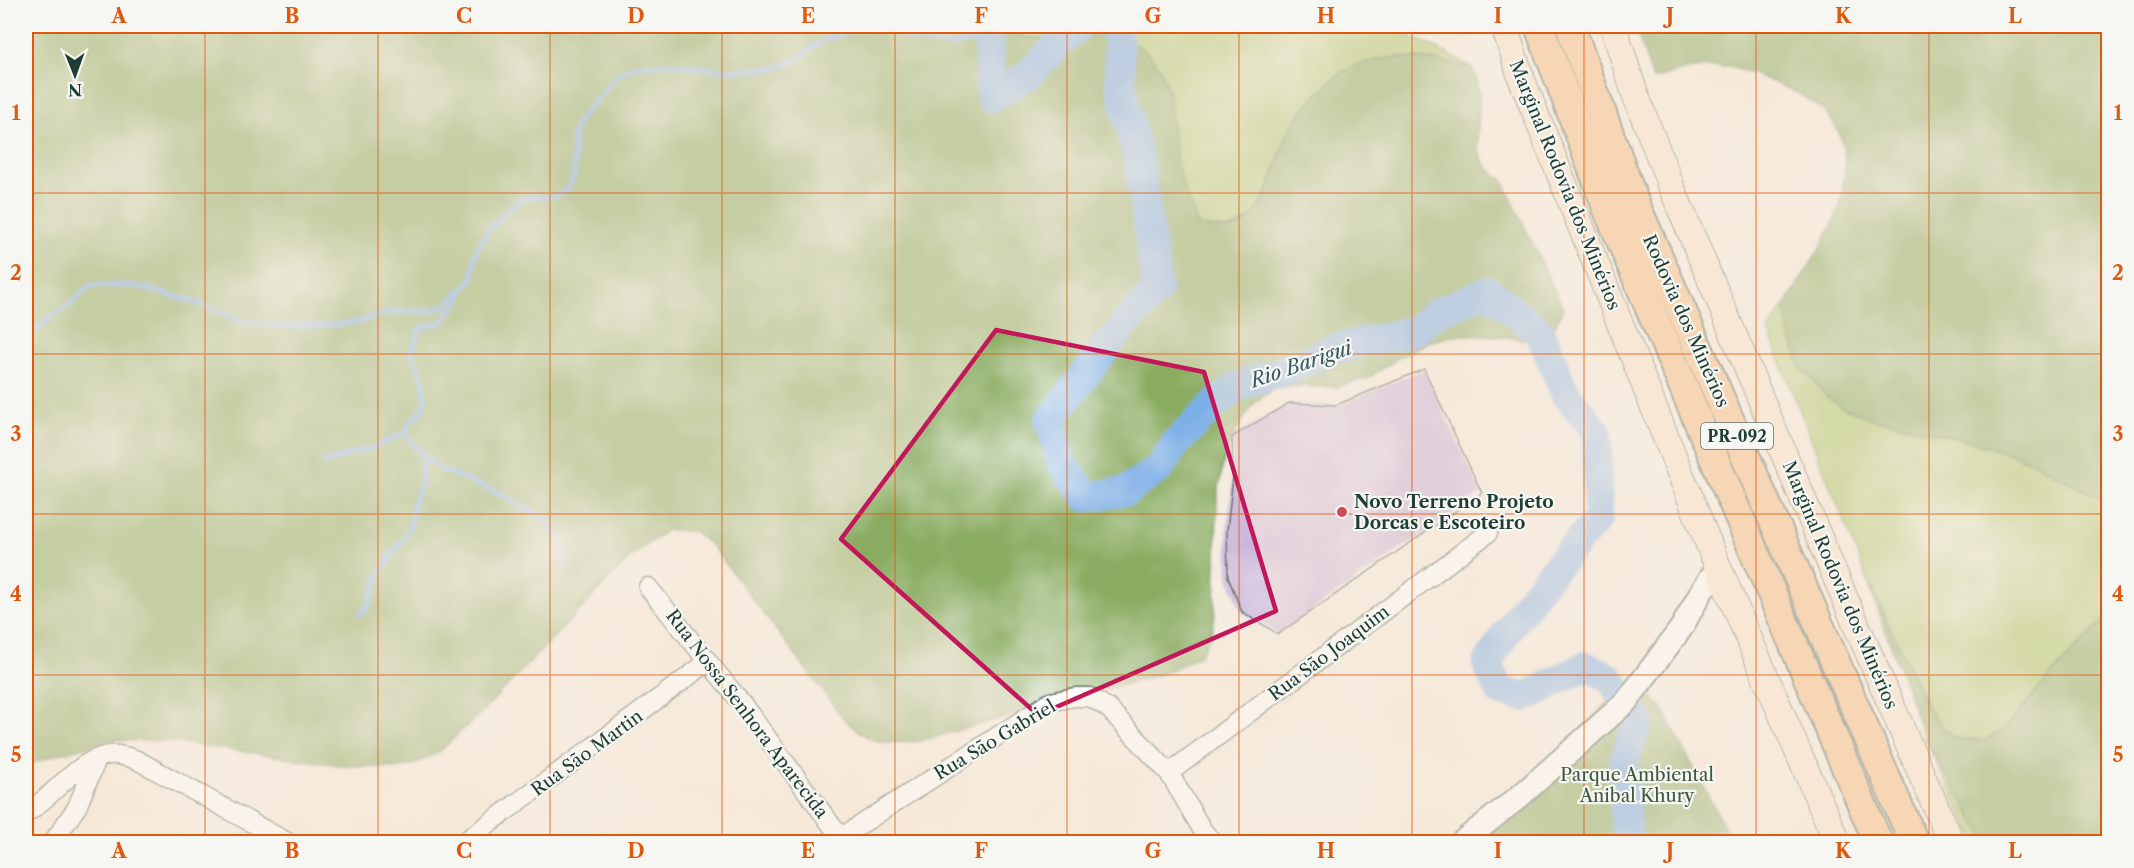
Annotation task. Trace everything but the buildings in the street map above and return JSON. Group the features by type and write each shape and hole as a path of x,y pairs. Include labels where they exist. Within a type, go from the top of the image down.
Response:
{"main road":[{"name":"Marginal Rodovia dos Minérios","path":"1504,26 1522,80 1718,567 1837,843"},
{"name":"Rodovia dos Minérios","path":"1539,26 1608,210 1878,843"},
{"name":"Rodovia dos Minérios","path":"1570,26 1633,199 1914,843"},
{"name":"Marginal Rodovia dos Minérios","path":"1613,26 1635,94 1671,186 1845,599 1951,843"},
{"path":"1851,778 1861,843"},
{"path":"1900,811 1922,843"}],"street":[{"name":"Rua São Joaquim","path":"1169,773 1488,533"},
{"path":"1462,843 1519,797 1626,702 1682,627 1718,567"},
{"name":"Rua Nossa Senhora Aparecida","path":"648,586 743,705 839,841"},
{"name":"Rua São Martin","path":"464,843 708,662"},
{"name":"Rua São Gabriel","path":"839,841 1050,702 1074,697 1090,697 1108,708 1169,773 1203,831 1213,843"},
{"path":"26,813 73,773 97,759 117,754 137,760 287,843"},
{"path":"53,843 77,807 97,759"}],"highlighted area":[{"path":"996,330 1204,372 1276,611 1038,715 841,539"}],"green space":[{"path":"26,26 1005,26 1017,35 1033,38 1095,36 1117,39 1137,46 1154,60 1161,70 1169,94 1178,166 1191,209 1198,226 1223,230 1243,224 1253,215 1268,190 1282,148 1294,122 1314,97 1339,75 1374,60 1407,58 1440,61 1472,68 1479,97 1478,142 1481,156 1488,169 1502,179 1563,308 1552,332 1531,340 1483,335 1455,335 1428,342 1368,378 1337,387 1288,386 1272,390 1254,403 1232,437 1223,463 1217,498 1215,615 1211,636 1200,655 1165,673 920,741 887,742 871,739 844,719 713,547 694,531 667,530 631,557 481,713 439,752 416,764 396,768 339,765 168,741 110,740 55,755 26,766"},
{"path":"1005,26 1383,26 1429,44 1472,68 1397,56 1287,135 1265,197 1253,217 1230,229 1199,227 1180,181 1155,62 1144,51 1121,39 1093,36 1027,37 1014,33"},
{"path":"1635,26 2108,26 2108,503 2036,464 2011,454 1963,439 1873,419 1842,407 1827,397 1801,367 1790,336 1785,306 1832,226 1841,201 1845,159 1837,128 1829,116 1805,97 1737,69 1707,67 1653,79"},
{"path":"1785,306 1790,336 1963,439 2036,464 2108,503 2108,616 2047,679 2002,731 1984,741 1956,738 1943,728 1927,707 1866,576 1768,330"},
{"path":"1866,576 1927,707 1943,728 1956,738 1984,741 2002,731 2047,679 2108,616 2108,842 1988,842 1925,740"},
{"name":"Parque Ambiental Anibal Khury","path":"1637,686 1647,691 1663,709 1732,842 1468,842 1529,790 1617,693"},
{"path":"1925,740 1988,842 1976,842"}],"waterway":[{"name":"Rio Barigui","path":"980,26 988,37 991,97 1028,75 1079,26"},
{"name":"Rio Barigui","path":"1112,26 1118,38 1121,86 1139,164 1157,289 1119,331 1050,420 1062,464 1087,497 1126,491 1160,468 1176,443 1211,408 1240,385 1284,371 1334,349 1414,331 1437,312 1488,291 1540,332 1565,393 1597,432 1598,519 1538,589 1498,645 1487,665 1501,692 1526,697 1585,666 1609,677 1618,690"},
{"path":"26,339 47,320 71,304 89,286 140,287 195,302 241,321 282,326 335,325 362,321 388,312 431,311 443,307 472,280 475,254 481,241 488,230 516,201 528,197 554,197 568,189 574,176 573,135 577,122 618,74 642,65 668,63 724,71 778,68 796,60 827,39 861,28 888,31 912,39 951,46 988,37"},
{"path":"463,290 458,302 440,324 418,330 411,352 423,382 425,399 420,413 410,422 406,432 411,443 440,469 501,494 548,521 562,542 565,567"},
{"path":"323,463 375,447 406,432"},
{"path":"360,614 369,604 378,576 406,535 411,523 413,504 422,481 423,453"},
{"name":"Rio Barigui","path":"1629,842 1625,821 1624,761 1639,719"}],"place":[{"name":"Novo Terreno Projeto Dorcas e Escoteiro","path":"1342,512"}]}
